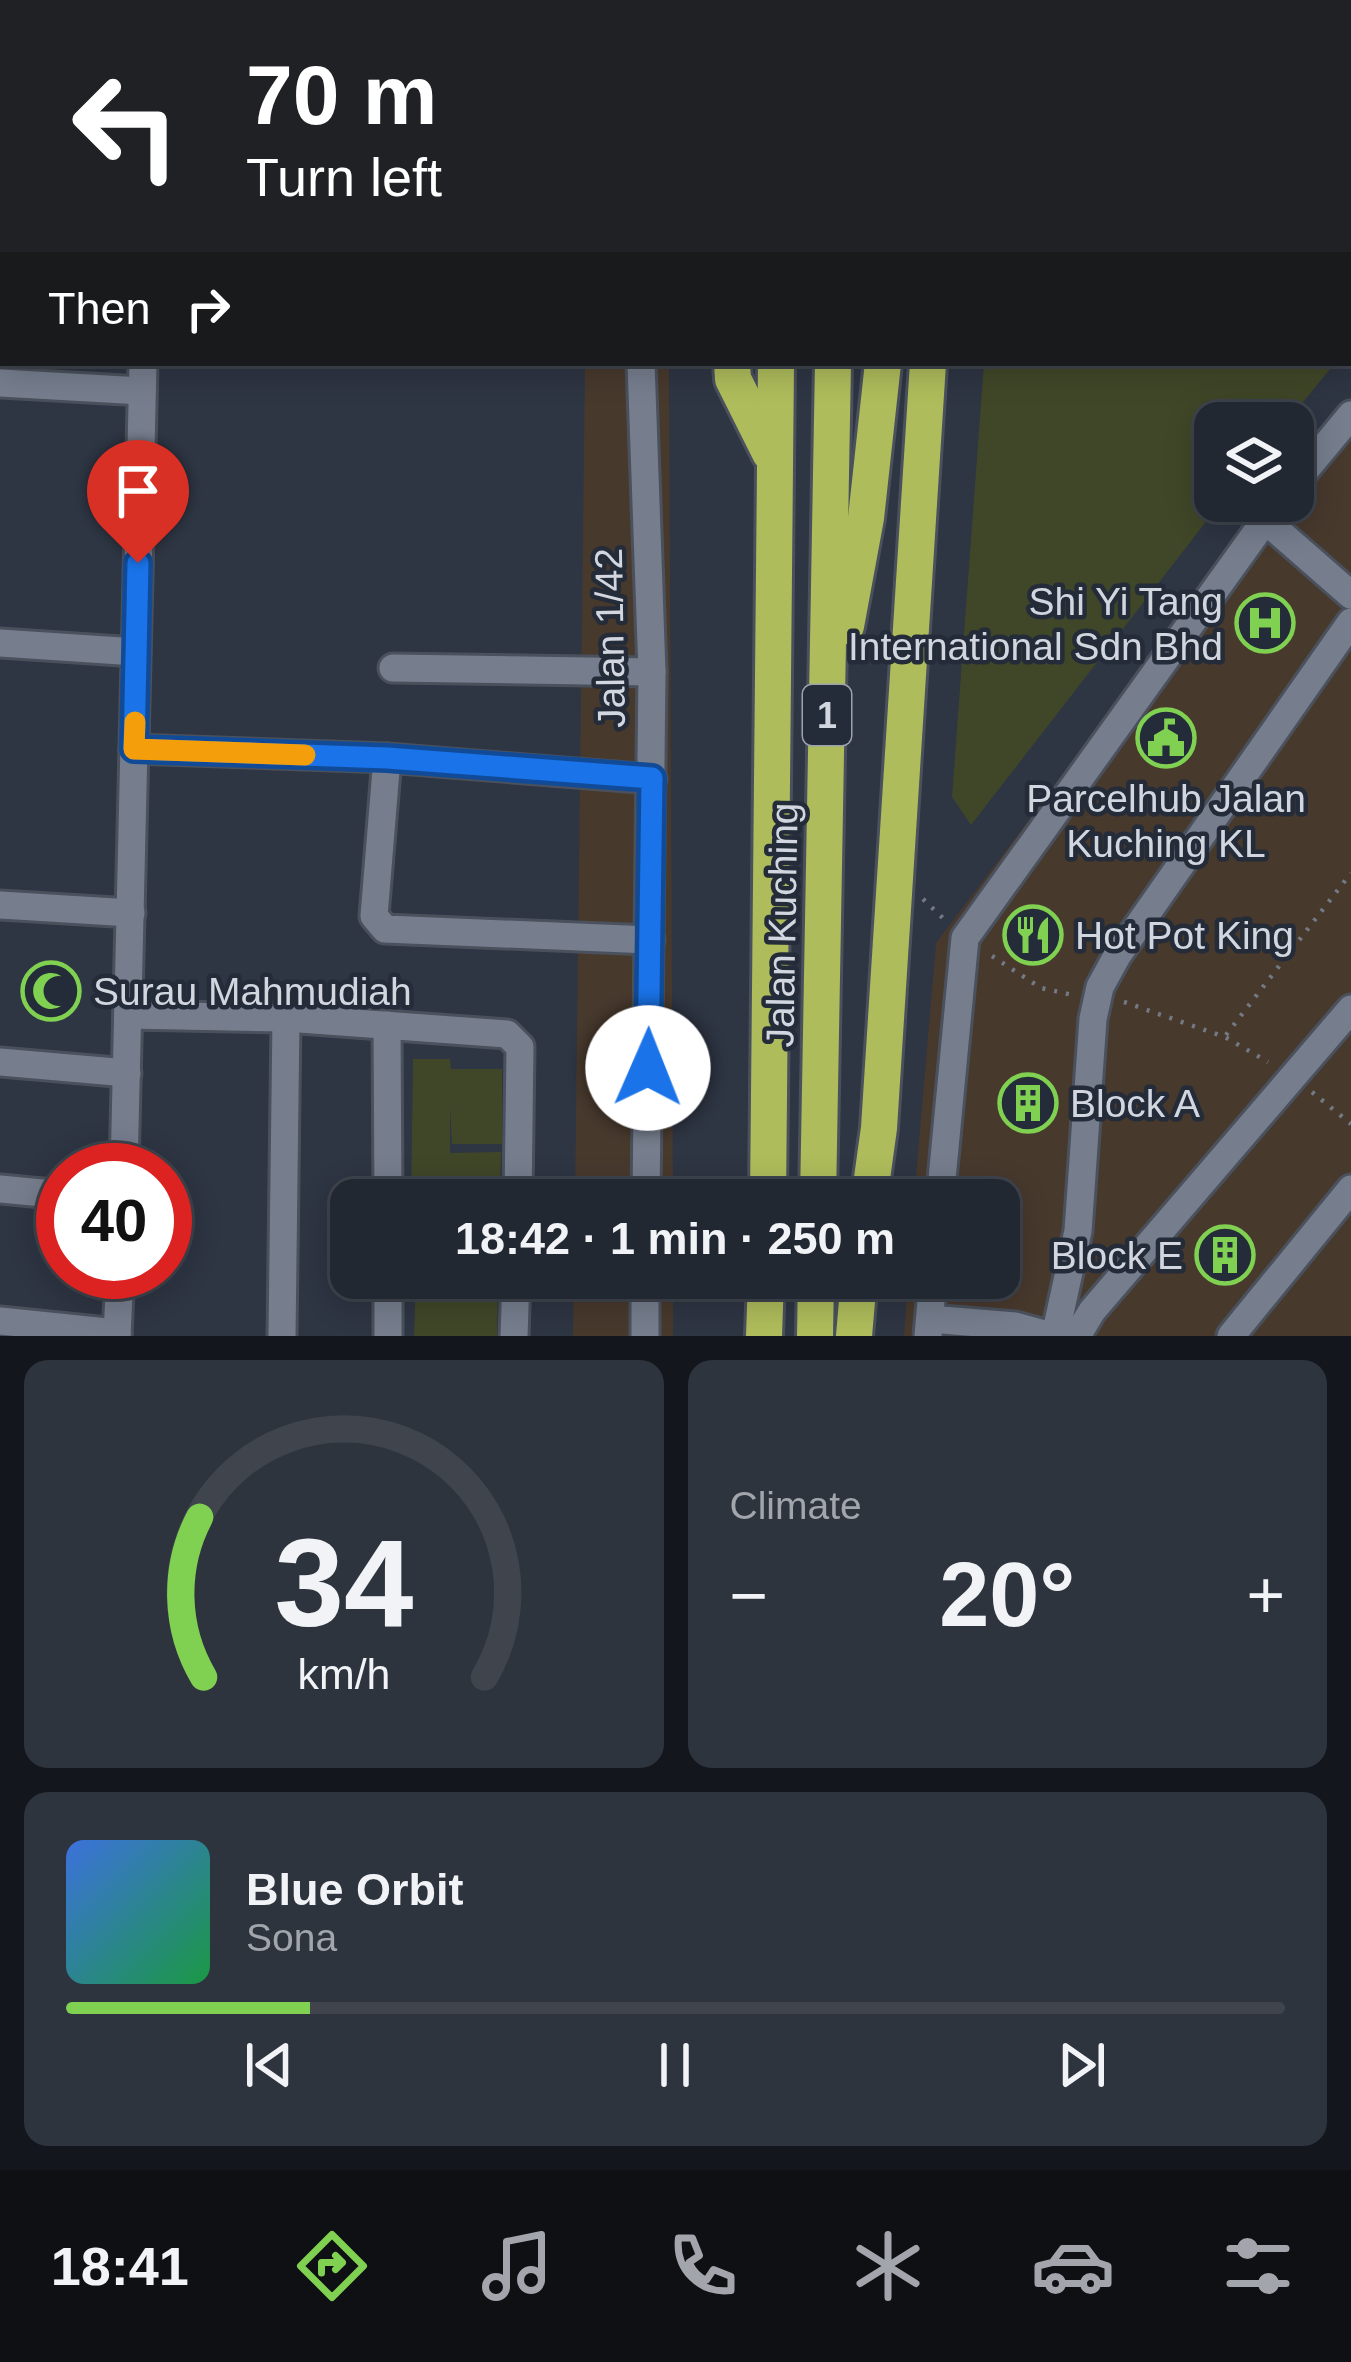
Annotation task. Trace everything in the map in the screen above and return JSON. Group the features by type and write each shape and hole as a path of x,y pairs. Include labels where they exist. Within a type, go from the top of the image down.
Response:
{"highway":[{"path":"732,366 733,379 775,461"},
{"name":"Jalan Kuching","path":"768,1179 776,366"},
{"name":"Jalan Kuching","path":"818,1179 833,366"},
{"path":"828,662 847,623 851,602 879,423 883,366"},
{"path":"872,1179 928,366"},
{"path":"764,1336 765,1299"},
{"path":"814,1336 815,1299"},
{"path":"854,1336 857,1299"}],"street":[{"name":"Jalan 1/42","path":"641,366 652,672 646,1179"},
{"path":"0,382 142,377 125,1143"},
{"path":"1314,460 1351,416"},
{"path":"942,1179 965,938 1263,522"},
{"path":"1283,522 1351,595"},
{"path":"929,1328 1015,1326 1053,1336 1078,1232 1097,1000 1117,956 1351,622"},
{"path":"0,643 136,652"},
{"path":"393,668 652,672"},
{"path":"134,749 387,758 652,778"},
{"path":"387,758 374,916 386,929 650,940"},
{"path":"0,905 130,914"},
{"path":"1077,1336 1092,1311 1351,1009"},
{"path":"128,1016 286,1018 507,1034 520,1047 518,1179"},
{"path":"282,1336 286,1018"},
{"path":"387,1024 388,1179"},
{"path":"0,1062 127,1073"},
{"path":"0,1189 36,1192"},
{"path":"1231,1336 1351,1189"},
{"path":"0,1321 117,1334 119,1299"},
{"path":"388,1299 388,1336"},
{"path":"514,1336 515,1299"},
{"path":"645,1299 645,1336"}],"path":[{"path":"1225,1037 1351,873"},
{"path":"965,938 1041,988 1097,1000 1108,997 1225,1037 1294,1076 1351,1124"}],"shaded area":[{"path":"585,366 669,366 673,1179 575,1179"},
{"path":"1351,396 1351,1336 904,1336 907,1299 1020,1299 1020,1179 916,1179 936,943 1254,522 1314,522 1314,444"},
{"path":"574,1299 673,1299 673,1336 573,1336"}],"green space":[{"path":"984,366 1333,366 1303,402 1194,402 1194,522 1206,522 971,825 952,797"},
{"path":"413,1059 450,1059 451,1069 502,1069 502,1144 452,1144 450,1106 450,1153 501,1152 500,1179 411,1179"},
{"path":"415,1299 498,1299 497,1336 414,1336"}],"slow traffic":[{"path":"135,722 134,749 305,755"}],"place":[{"name":"Shi Yi Tang International Sdn Bhd","path":"1265,623"},
{"name":"Parcelhub Jalan Kuching KL","path":"1166,738"},
{"name":"Hot Pot King","path":"1033,935"},
{"name":"Surau Mahmudiah","path":"51,991"},
{"name":"Block A","path":"1028,1103"},
{"name":"Block E","path":"1225,1255"}],"route":[{"path":"138,563 134,749 387,758 652,778 648,1068"}]}
